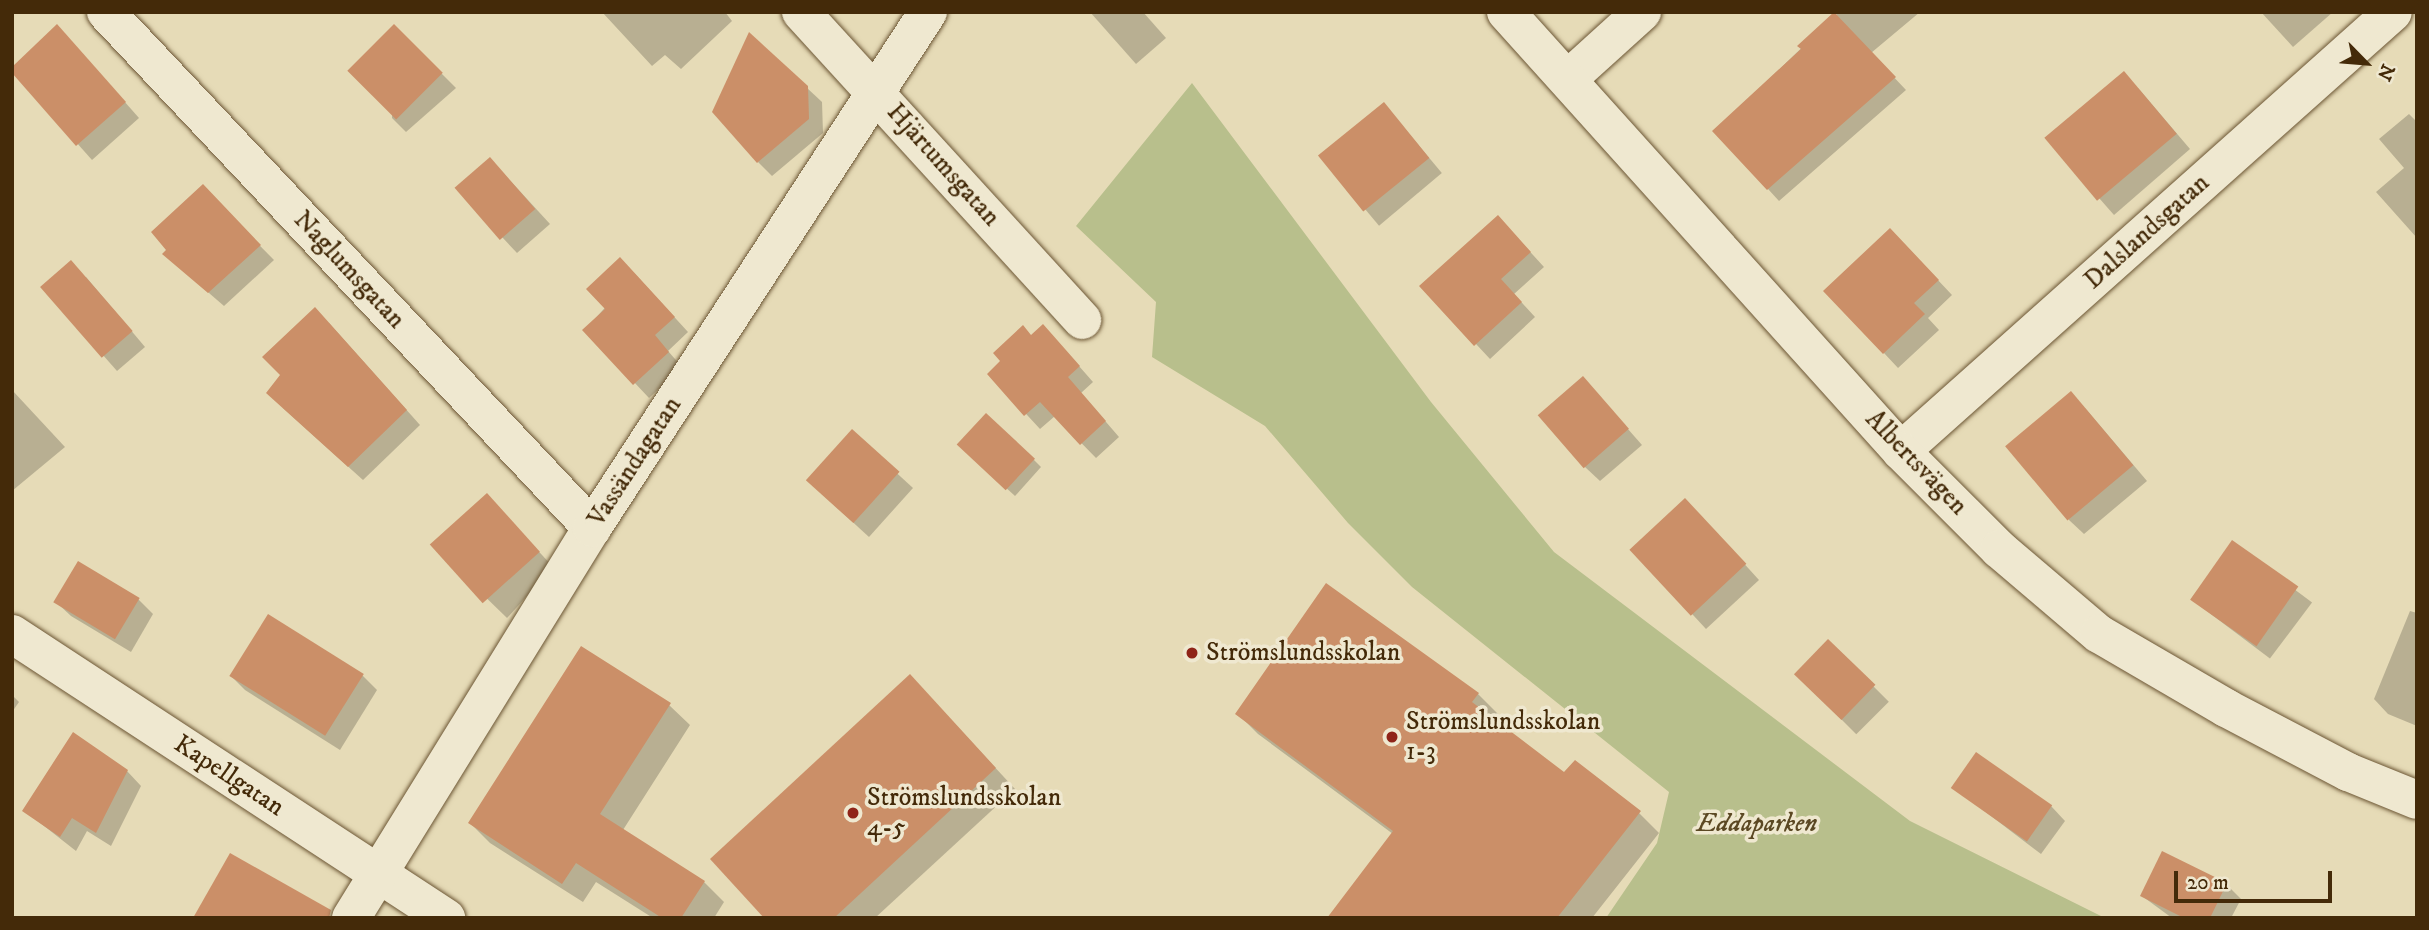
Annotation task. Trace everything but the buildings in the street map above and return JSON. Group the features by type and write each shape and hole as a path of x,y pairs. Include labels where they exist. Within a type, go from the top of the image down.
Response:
{"street":[{"name":"Naglumsgatan","path":"106,12 592,528"},
{"name":"Hjärtumsgatan","path":"802,12 1083,320"},
{"name":"Vassändagatan","path":"351,918 592,528 878,94 928,12"},
{"name":"Albertsvägen","path":"1506,12 1901,451 1999,549 2099,634 2225,708 2348,772 2417,800"},
{"path":"1568,79 1642,12"},
{"name":"Dalslandsgatan","path":"1901,451 2393,12"},
{"name":"Kapellgatan","path":"12,634 446,918"}],"green space":[{"name":"Eddaparken","path":"1192,83 1431,402 1554,552 1910,821 2105,918 1606,918 1657,843 1669,792 1412,587 1348,523 1265,426 1152,357 1156,302 1076,226"}],"place":[{"name":"Strömslundsskolan","path":"1192,653"},
{"name":"Strömslundsskolan 1-3","path":"1392,737"},
{"name":"Strömslundsskolan 4-5","path":"853,813"}]}
